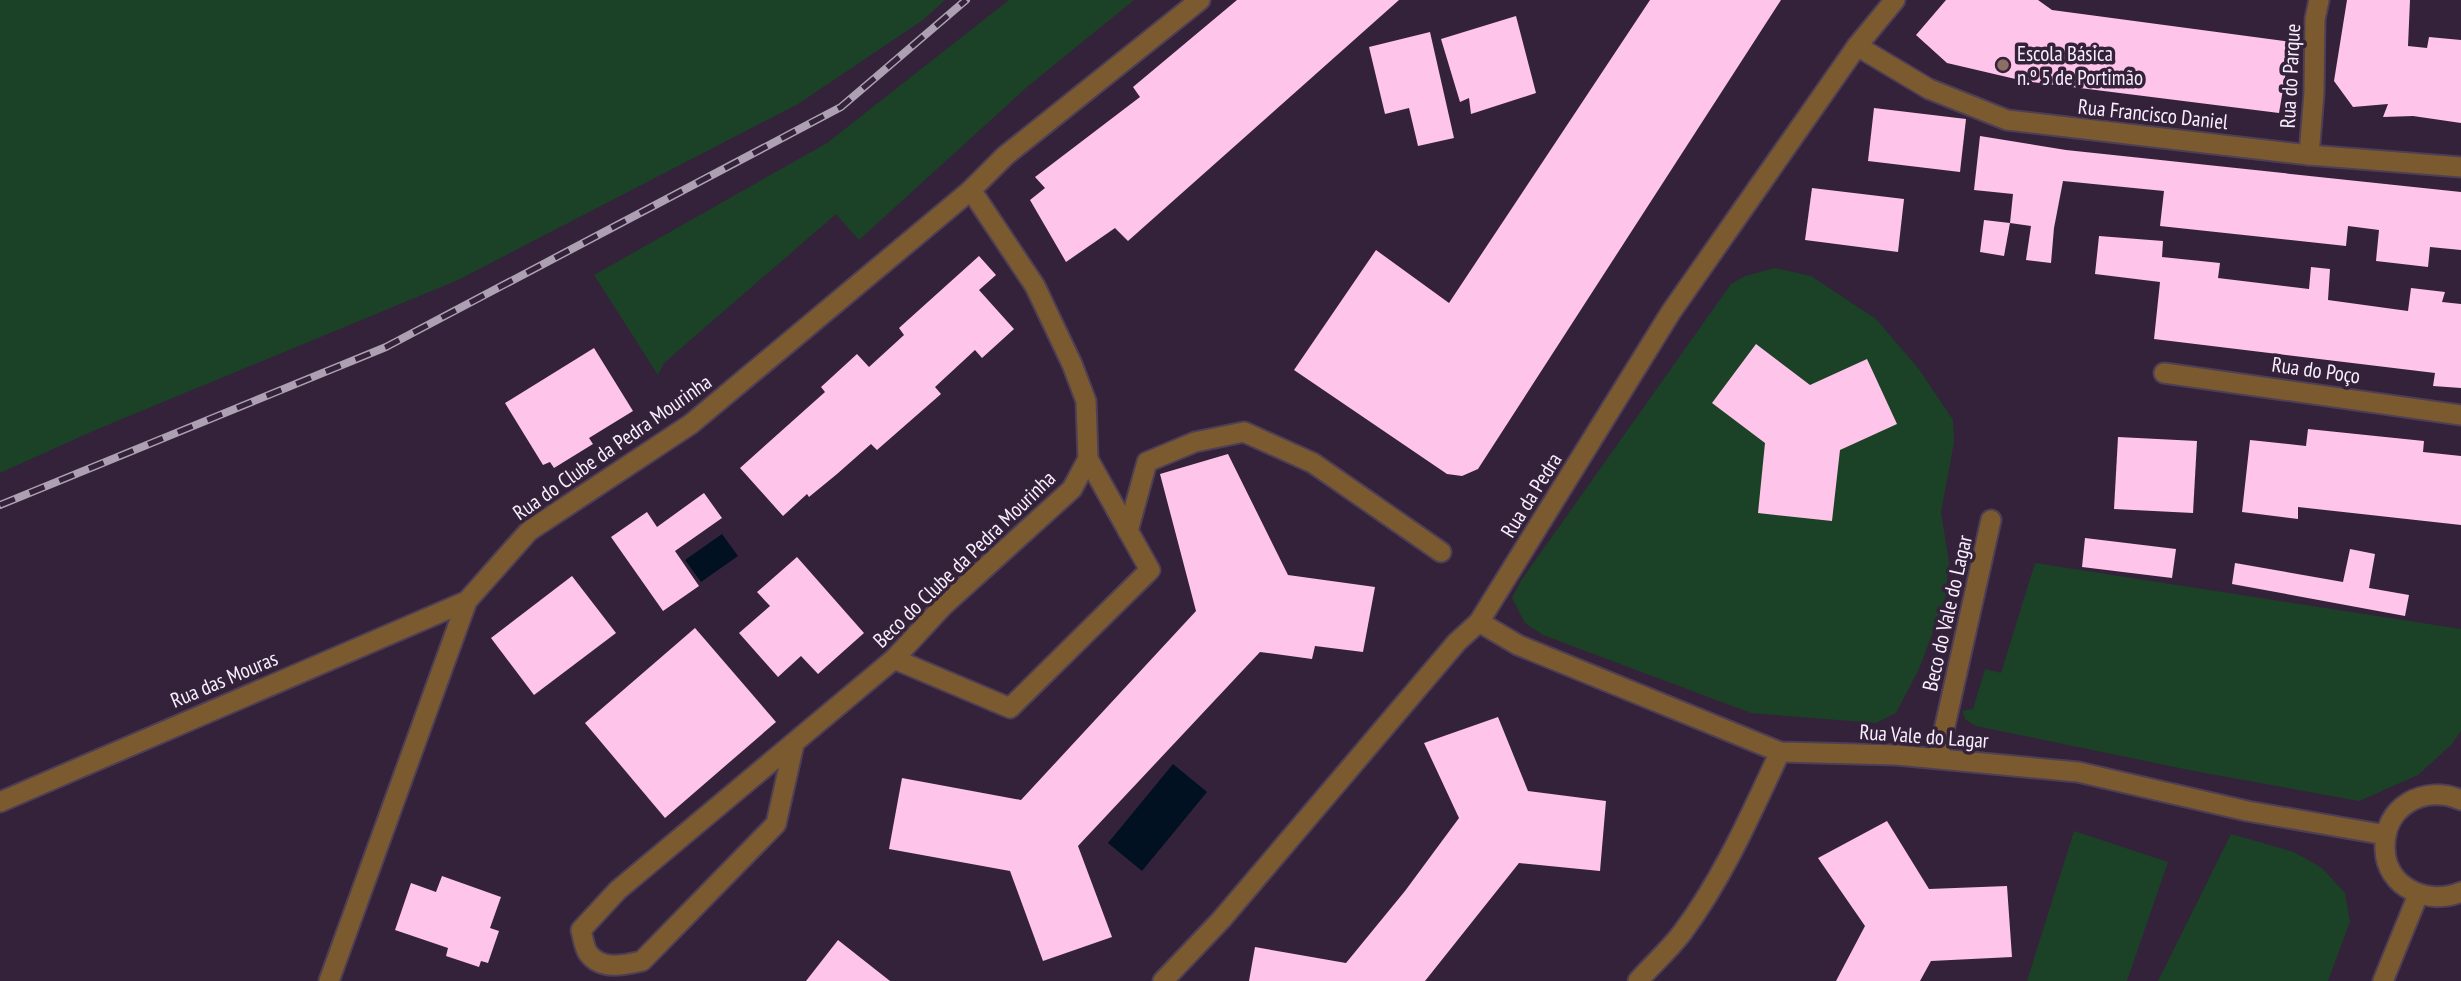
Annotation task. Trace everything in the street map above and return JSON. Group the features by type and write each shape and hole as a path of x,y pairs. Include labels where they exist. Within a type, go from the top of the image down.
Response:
{"street":[{"name":"Rua do Clube da Pedra Mourinha","path":"329,981 467,601 529,531 691,424 971,190 1005,156 1200,0"},
{"name":"Rua da Pedra","path":"1163,981 1221,920 1457,642 1479,622 1671,312 1857,46 1895,0"},
{"name":"Rua do Parque","path":"2309,155 2314,93 2315,19 2319,0"},
{"name":"Rua Francisco Daniel","path":"1857,46 1929,89 2007,120 2309,155 2461,167"},
{"path":"894,659 1010,708 1150,570 1088,459 1086,401 1072,364 1035,286 971,190"},
{"name":"Rua do Poço","path":"2164,373 2461,415"},
{"path":"1128,531 1147,463 1195,442 1244,432 1313,463 1441,552"},
{"name":"Beco do Clube da Pedra Mourinha","path":"794,744 776,824 642,961 616,967 600,962 587,952 581,930 618,890 894,659 943,606 1072,489 1088,459"},
{"name":"Beco do Vale do Lagar","path":"1938,757 1991,520"},
{"name":"Rua das Mouras","path":"0,802 154,733 467,601"},
{"name":"Rua Vale do Lagar","path":"1479,622 1518,645 1780,752 1938,757 2078,772 2247,811 2386,835"},
{"path":"1638,981 1681,934 1713,886 1742,833 1780,752"},
{"path":"2460,798 2429,794 2414,799 2396,814 2386,835 2385,849 2388,864 2395,877 2418,895 2449,897 2461,892"},
{"path":"2383,981 2418,895"}],"green space":[{"path":"0,0 945,0 923,20 798,104 458,280 93,431 0,473"},
{"path":"1009,0 1134,0 1027,87 859,240 836,214 664,363 658,375 594,275 827,143"},
{"path":"1775,268 1811,276 1876,319 1918,368 1953,420 1954,442 1941,512 1949,563 1945,600 1919,669 1896,713 1876,723 1751,713 1543,635 1525,623 1512,598 1520,582 1731,284 1745,276"},
{"path":"2035,563 2461,629 2461,731 2452,744 2418,775 2359,801 2194,771 1976,726 1966,720 1962,711 1973,709 1985,669 2001,673"},
{"path":"2074,831 2168,862 2127,981 2027,981"},
{"path":"2231,834 2294,852 2322,868 2345,893 2350,922 2328,981 2158,981"}],"water":[{"path":"722,534 738,556 701,582 685,560"},
{"path":"1173,764 1207,792 1142,871 1108,843"}],"building":[{"path":"1237,0 1399,0 1128,241 1115,228 1066,262 1030,200 1045,188 1035,177 1140,97 1133,87"},
{"path":"1650,0 1781,0 1478,469 1462,476 1447,474 1294,370 1376,250 1449,303"},
{"path":"1946,0 2038,0 2052,10 2291,42 2279,113 2024,81 1947,63 1916,35"},
{"path":"2347,0 2410,0 2408,46 2427,48 2429,37 2461,40 2461,123 2413,116 2383,117 2388,104 2353,107 2334,81"},
{"path":"1516,16 1536,93 1471,114 1469,98 1460,102 1441,39"},
{"path":"1430,32 1454,138 1418,146 1409,108 1385,114 1369,47"},
{"path":"1874,108 1966,119 1960,172 1868,161"},
{"path":"1980,136 2066,150 2461,192 2461,250 2430,247 2428,267 2376,261 2379,230 2348,226 2346,246 2160,226 2164,191 2063,181 2051,263 2026,260 2031,226 2010,223 2013,194 1974,190"},
{"path":"1812,188 1904,199 1898,252 1805,240"},
{"path":"1984,220 2010,223 2004,256 1980,252"},
{"path":"2099,236 2163,241 2162,257 2220,263 2218,278 2309,289 2311,267 2330,269 2328,300 2408,311 2411,288 2445,292 2442,302 2461,304 2461,388 2433,386 2435,373 2154,339 2160,282 2095,274"},
{"path":"979,256 996,275 979,290 1014,329 982,358 975,350 935,387 941,394 877,450 871,444 783,516 740,468 825,392 821,387 857,354 869,367 904,335 899,328"},
{"path":"1756,344 1810,385 1867,359 1897,424 1840,450 1832,521 1758,513 1765,443 1712,403"},
{"path":"594,348 633,411 589,438 593,444 554,468 550,462 543,465 505,403"},
{"path":"2308,429 2424,441 2423,452 2461,456 2461,525 2298,507 2298,519 2242,512 2250,440 2306,446"},
{"path":"2118,437 2197,441 2193,513 2114,509"},
{"path":"1228,454 1288,575 1375,587 1363,652 1315,646 1312,659 1260,652 1078,846 1112,937 1043,961 1010,871 889,849 902,778 1021,800 1196,611 1160,474"},
{"path":"704,493 722,518 675,551 699,586 663,611 611,537 647,512 657,527"},
{"path":"2085,538 2176,549 2172,578 2082,567"},
{"path":"2350,549 2375,554 2369,588 2409,595 2405,616 2232,584 2235,563 2343,582"},
{"path":"797,557 864,633 818,674 801,656 778,677 739,633 770,606 757,592"},
{"path":"572,576 616,633 534,695 491,638"},
{"path":"695,628 776,722 665,818 585,723"},
{"path":"1498,717 1528,791 1606,801 1600,871 1519,863 1425,981 1249,981 1255,947 1346,963 1405,891 1459,818 1424,743"},
{"path":"1887,821 1929,889 2007,886 2012,957 1931,961 1920,981 1836,981 1865,926 1818,858"},
{"path":"442,876 501,897 490,928 499,931 488,963 481,961 479,967 446,956 448,948 395,930 411,883 436,892"},
{"path":"838,940 890,981 806,981"}],"railway":[{"path":"0,505 386,347 841,107 966,0"}],"place":[{"name":"Escola Básica n.º 5 de Portimão","path":"2003,65"}]}
